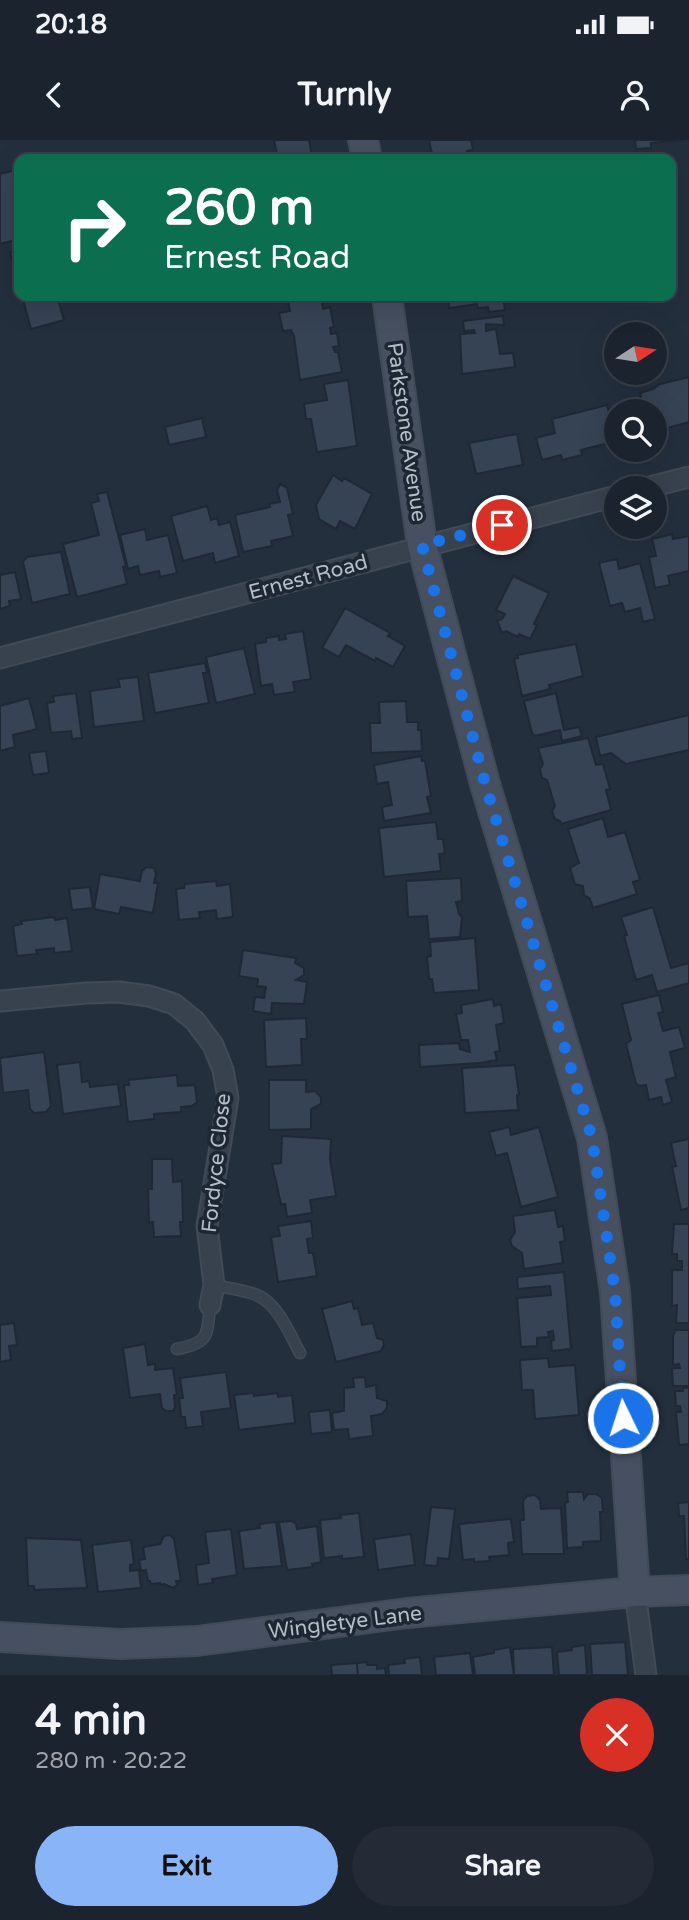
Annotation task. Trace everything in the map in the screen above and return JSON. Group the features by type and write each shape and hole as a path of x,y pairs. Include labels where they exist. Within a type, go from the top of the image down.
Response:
{"street":[{"name":"Parkstone Avenue","path":"388,301 422,545 489,797 592,1138 615,1292 635,1592"},
{"path":"667,483 689,477"},
{"name":"Ernest Road","path":"0,658 604,499"},
{"name":"Fordyce Close","path":"0,1001 119,992 149,996 174,1004 195,1021 213,1045 223,1070 228,1098 207,1226 214,1285 210,1305"},
{"name":"Wingletye Lane","path":"0,1637 120,1644 197,1641 407,1613 635,1592 689,1590"},
{"path":"635,1592 646,1675"}],"lane":[{"path":"214,1285 255,1294 266,1300 277,1312 300,1353"},
{"path":"177,1349 197,1346 205,1336 210,1305"}],"building":[{"path":"274,140 309,140 312,154 277,154"},
{"path":"429,140 471,140 473,150 467,151 468,154 432,154"},
{"path":"635,140 683,140 651,143 651,148 636,149"},
{"path":"14,170 14,240 0,244 0,174"},
{"path":"14,252 14,268 10,253"},
{"path":"23,301 58,301 64,320 31,329"},
{"path":"288,301 322,301 323,309 330,307 334,327 330,328 331,334 337,333 339,346 333,347 335,352 338,352 342,372 300,380 294,336 291,330 283,331 279,313 290,311"},
{"path":"448,301 504,301 505,310 489,312 488,307 478,308 477,304 449,308"},
{"path":"503,316 504,325 486,324 486,331 496,329 500,354 513,353 515,367 462,374 460,334 475,333 474,330 464,331 463,321"},
{"path":"689,377 689,422 667,428 667,399 641,399 640,393 659,385 667,385 667,382"},
{"path":"348,380 357,446 317,452 311,419 306,419 304,404 327,400 324,384"},
{"path":"604,406 604,444 581,450 582,455 562,460 561,455 542,460 536,438 555,433 552,419"},
{"path":"202,418 206,437 169,445 165,427"},
{"path":"517,434 523,465 476,474 469,443"},
{"path":"333,475 342,481 344,478 372,494 355,529 340,521 336,529 319,519 316,505"},
{"path":"280,484 287,488 293,514 288,515 293,536 271,541 272,546 243,552 235,515 280,502 277,490"},
{"path":"107,492 126,566 123,567 127,584 77,597 63,544 99,535 91,503 99,501 97,494"},
{"path":"207,506 211,520 217,518 219,525 230,522 239,556 215,563 213,553 183,561 171,516"},
{"path":"145,529 147,540 168,535 177,573 160,577 159,571 140,575 138,566 128,569 120,535"},
{"path":"672,534 673,539 689,536 689,571 668,576 670,585 655,588 649,557 656,556 652,539 667,539 667,535"},
{"path":"61,552 70,594 32,603 23,562 27,557"},
{"path":"617,559 619,569 640,563 655,619 643,622 640,608 625,612 622,603 610,606 599,563"},
{"path":"15,572 21,599 9,601 10,606 0,609 0,575"},
{"path":"513,576 549,593 530,639 506,631 502,633 497,621 505,614 496,610"},
{"path":"345,608 390,633 388,636 405,646 393,667 376,658 375,661 346,645 339,657 322,648"},
{"path":"303,631 311,679 293,682 295,692 274,695 272,684 261,686 255,644 266,642 266,638 279,636 279,640 286,639 285,634"},
{"path":"576,644 583,676 522,696 514,659 518,658 517,655"},
{"path":"244,648 255,694 216,703 206,657"},
{"path":"205,663 207,673 203,673 209,703 155,713 148,673"},
{"path":"138,677 144,721 94,727 90,691 120,687 118,679"},
{"path":"76,693 82,738 72,739 71,731 51,733 47,703 54,702 53,696"},
{"path":"556,693 564,730 579,727 582,736 562,741 560,730 535,736 532,733 524,701"},
{"path":"29,698 37,729 13,735 15,747 0,751 0,706"},
{"path":"406,701 407,722 418,722 418,730 421,730 422,751 371,753 370,723 380,723 379,702"},
{"path":"689,715 689,750 626,764 611,753 600,756 596,737"},
{"path":"588,738 596,765 603,764 610,789 606,790 611,810 561,824 552,811 555,806 547,780 542,778 540,769 543,764 538,748"},
{"path":"46,751 49,773 33,775 29,753"},
{"path":"421,756 422,761 425,761 431,796 427,797 431,813 384,821 382,807 392,805 388,782 377,784 374,765"},
{"path":"603,818 608,837 625,832 640,880 633,882 637,894 593,908 590,899 584,895 583,886 575,884 570,868 579,863 568,829"},
{"path":"436,822 438,839 443,839 445,853 439,854 441,871 384,877 379,828"},
{"path":"147,867 154,868 154,883 158,883 153,913 121,907 119,914 94,909 100,874 140,881 142,871"},
{"path":"461,878 462,901 456,902 462,917 460,937 429,939 427,916 408,917 406,881"},
{"path":"216,881 217,886 230,884 233,917 217,919 216,910 199,912 200,918 179,920 176,889 184,888 185,884"},
{"path":"90,887 93,908 72,910 69,889"},
{"path":"653,907 671,968 689,963 689,983 657,992 652,975 636,980 621,917"},
{"path":"54,917 55,920 67,918 72,951 54,953 54,948 36,950 37,954 17,956 13,926 22,924 21,921"},
{"path":"475,938 479,990 434,993 432,979 429,979 427,957 431,956 430,942"},
{"path":"243,950 296,958 295,963 304,968 304,975 296,980 307,982 304,1004 272,1003 271,1014 253,1011 255,997 264,998 266,987 257,986 258,979 239,976"},
{"path":"659,995 663,1012 658,1013 663,1031 679,1027 685,1048 670,1052 676,1077 666,1080 672,1102 663,1105 661,1097 649,1100 646,1085 636,1084 626,1044 631,1040 622,1004"},
{"path":"493,999 494,1006 501,1004 504,1023 496,1025 500,1051 495,1052 497,1060 420,1067 419,1045 459,1043 460,1049 470,1052 468,1040 461,1040 456,1014 462,1013 461,1005"},
{"path":"306,1018 307,1039 301,1039 302,1065 266,1067 264,1020"},
{"path":"44,1052 51,1106 46,1112 34,1113 30,1109 28,1090 3,1093 0,1058"},
{"path":"80,1062 82,1082 89,1081 90,1087 118,1084 121,1106 63,1114 57,1065"},
{"path":"515,1065 518,1110 465,1113 462,1068"},
{"path":"177,1075 178,1086 195,1085 197,1102 192,1106 181,1107 181,1112 154,1114 154,1119 128,1122 124,1085 129,1085 128,1080"},
{"path":"269,1080 306,1080 306,1092 315,1091 321,1097 321,1104 311,1109 311,1129 269,1130"},
{"path":"509,1127 511,1135 539,1127 558,1197 521,1207 507,1153 496,1156 489,1132"},
{"path":"282,1136 331,1139 330,1159 336,1196 310,1200 312,1213 287,1217 285,1204 281,1204 272,1164 281,1163"},
{"path":"689,1139 689,1208 681,1210 672,1167 676,1166 671,1143"},
{"path":"152,1159 172,1159 173,1182 182,1181 181,1236 154,1237 153,1222 149,1223 148,1189 152,1189"},
{"path":"555,1210 558,1227 563,1226 565,1241 560,1242 563,1263 524,1269 522,1253 512,1246 510,1240 515,1232 513,1216"},
{"path":"311,1221 313,1238 307,1239 309,1253 313,1253 317,1276 278,1282 271,1237 280,1236 278,1226"},
{"path":"674,1224 689,1224 689,1323 676,1323 677,1305 672,1306 672,1270 682,1270 682,1261 677,1261 677,1254 672,1254"},
{"path":"564,1272 571,1349 552,1351 553,1331 548,1332 549,1337 537,1338 537,1346 521,1347 517,1298 551,1295 550,1286 518,1289 517,1277"},
{"path":"352,1301 354,1309 358,1308 362,1325 373,1323 377,1338 383,1340 384,1345 381,1351 336,1362 322,1309"},
{"path":"14,1323 17,1345 9,1346 11,1360 0,1362 0,1325"},
{"path":"676,1330 689,1330 689,1386 673,1386 672,1368 680,1368 679,1364 673,1365 673,1335"},
{"path":"145,1344 148,1365 155,1364 155,1370 173,1368 177,1395 174,1395 173,1411 162,1408 160,1394 130,1398 123,1348"},
{"path":"548,1358 549,1367 575,1365 579,1415 535,1419 533,1390 522,1390 520,1360"},
{"path":"226,1372 231,1408 201,1412 203,1426 186,1428 185,1417 181,1417 179,1398 183,1398 180,1378"},
{"path":"365,1377 366,1387 376,1385 377,1398 387,1401 387,1408 382,1414 371,1416 373,1436 349,1439 348,1429 334,1430 332,1413 344,1411 344,1388 354,1387 353,1378"},
{"path":"683,1388 689,1388 689,1444 679,1445 676,1412 681,1412 680,1406 676,1406 675,1391 683,1391"},
{"path":"254,1393 254,1396 277,1393 278,1397 292,1395 295,1423 239,1430 234,1395"},
{"path":"330,1410 332,1432 311,1434 309,1412"},
{"path":"567,1492 583,1492 584,1499 588,1494 596,1494 602,1498 601,1541 583,1542 583,1547 567,1548"},
{"path":"535,1495 540,1500 541,1509 561,1508 564,1554 522,1554 520,1520 524,1520 523,1501 527,1496"},
{"path":"689,1502 689,1559 686,1559 684,1516 679,1516 678,1503"},
{"path":"431,1507 455,1509 449,1559 438,1558 437,1566 424,1565"},
{"path":"359,1513 364,1557 324,1558 320,1520"},
{"path":"511,1519 514,1542 508,1543 509,1555 489,1557 490,1561 463,1560 459,1524"},
{"path":"292,1521 297,1529 317,1526 321,1562 312,1564 313,1567 287,1570 279,1522"},
{"path":"276,1522 282,1566 244,1569 239,1531"},
{"path":"231,1529 237,1575 212,1579 213,1583 198,1585 196,1565 209,1563 205,1532"},
{"path":"411,1534 415,1565 378,1570 374,1539"},
{"path":"170,1535 174,1539 181,1581 176,1581 177,1585 173,1588 160,1583 151,1584 146,1570 141,1571 139,1560 145,1559 143,1547 160,1544 164,1536"},
{"path":"26,1538 81,1540 87,1588 34,1590 34,1586 28,1586"},
{"path":"131,1540 134,1564 130,1565 130,1571 139,1570 141,1588 98,1592 92,1545"},
{"path":"625,1642 628,1675 592,1675 590,1644"},
{"path":"585,1645 587,1675 559,1675 557,1652"},
{"path":"510,1647 514,1675 475,1675 473,1657"},
{"path":"552,1647 554,1675 514,1675 513,1649"},
{"path":"470,1653 473,1675 436,1675 434,1657"},
{"path":"420,1657 422,1675 389,1675 388,1665 405,1663 404,1659"},
{"path":"367,1662 367,1665 377,1665 377,1669 385,1668 386,1675 358,1675 357,1663"},
{"path":"357,1663 358,1675 332,1675 331,1665"}],"route":[{"path":"502,525 422,545 485,783 592,1138 615,1292 623,1418"}]}
